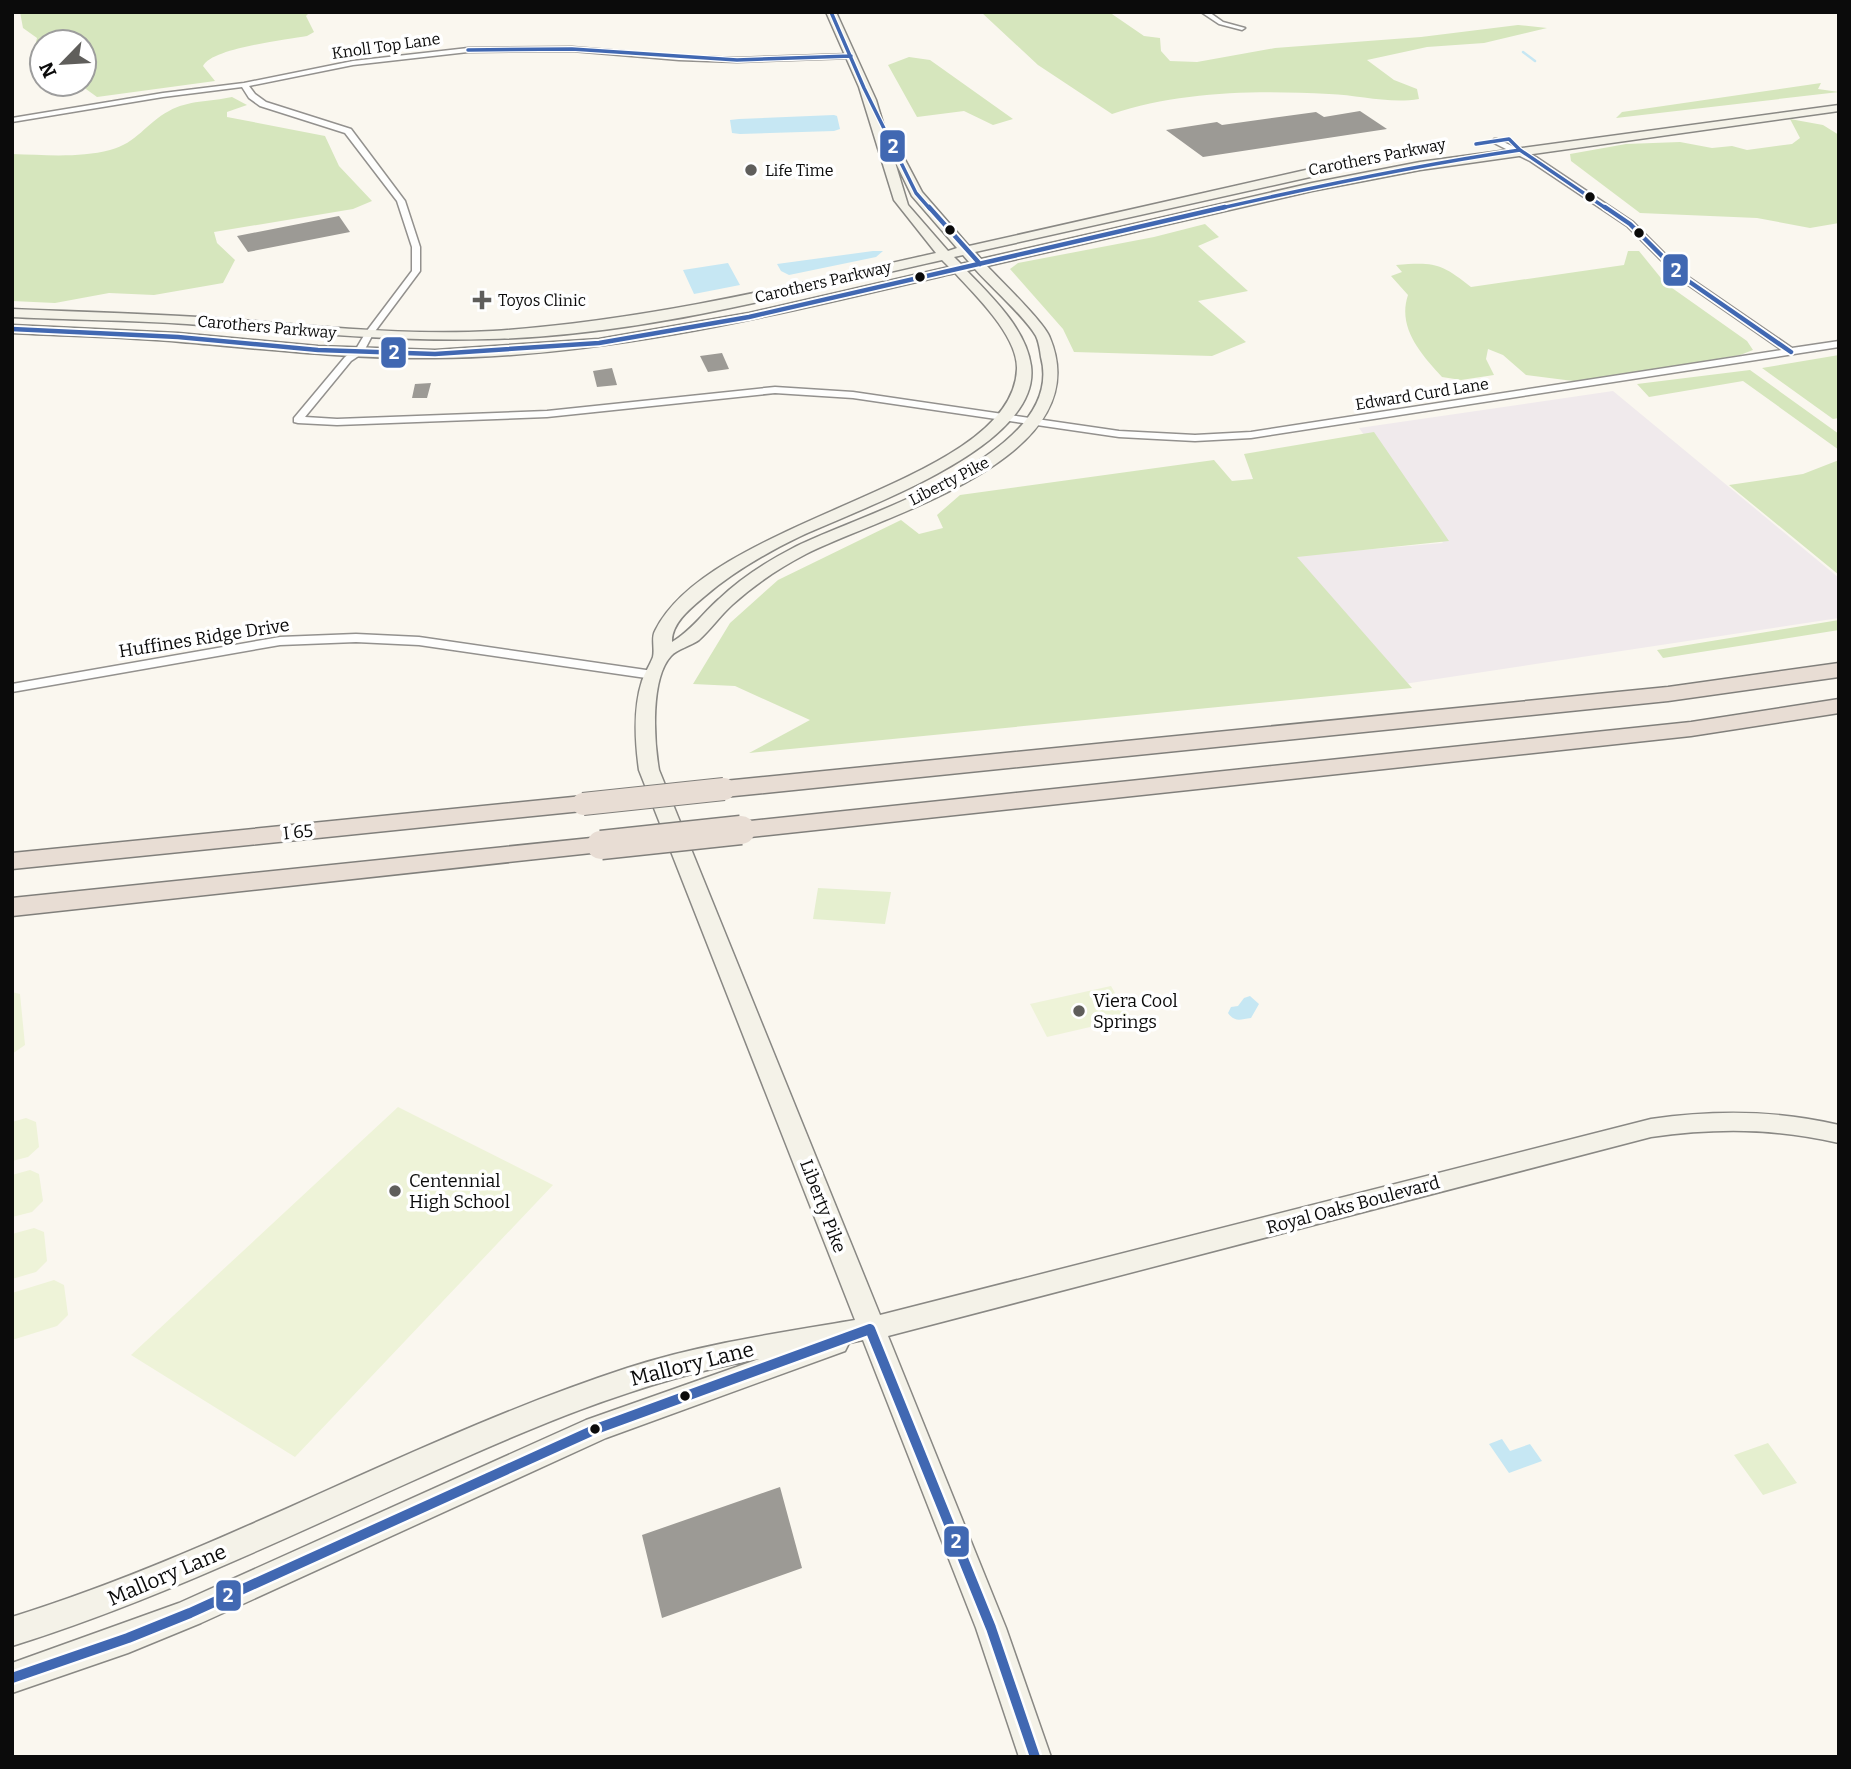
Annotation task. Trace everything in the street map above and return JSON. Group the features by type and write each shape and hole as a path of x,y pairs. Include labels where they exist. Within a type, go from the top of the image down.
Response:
{"highway":[{"name":"I 65","path":"12,862 1640,697 1839,670"},
{"path":"12,907 1692,729 1839,706"}],"main road":[{"name":"Liberty Pike","path":"831,12 864,88 903,206 1010,328 1025,360 1022,391 1008,416 971,450 942,467 757,551 722,573 681,609 663,633 663,653 645,702 644,734 649,770 990,1624 1035,1757"},
{"name":"Liberty Pike","path":"663,653 691,638 741,588 771,567 978,470 1021,438 1035,422 1047,399 1052,377 1049,349 1031,320 916,193 864,88"},
{"path":"1621,125 1839,98"},
{"name":"Carothers Parkway","path":"12,329 435,354 517,351 611,342 749,317 1312,187 1451,160 1839,108"},
{"name":"Carothers Parkway","path":"1443,149 1526,137"},
{"name":"Carothers Parkway","path":"12,313 184,320 369,334 490,335 601,326 723,305 1331,169"},
{"path":"876,497 895,508"},
{"name":"Royal Oaks Boulevard","path":"870,1329 1651,1128 1698,1120 1741,1118 1818,1128 1839,1134"},
{"name":"Mallory Lane","path":"12,1632 69,1614 182,1570 578,1396 701,1358 831,1333 870,1329"},
{"name":"Mallory Lane","path":"12,1678 190,1614 596,1429 870,1329"}],"street":[{"path":"1204,12 1222,23 1242,28"},
{"name":"Knoll Top Lane","path":"12,120 163,95 244,85 365,61 468,50 572,49 737,61 851,55"},
{"path":"244,85 252,96 263,104 348,131 401,201 416,247 416,271 369,334 360,351"},
{"path":"1503,140 1630,224 1684,278 1791,352"},
{"name":"Edward Curd Lane","path":"360,351 348,359 298,420 337,422 547,414 775,390 853,395 1119,434 1167,437 1251,435 1839,344"},
{"name":"Huffines Ridge Drive","path":"12,688 280,641 356,638 419,641 653,675"}],"shaded area":[{"path":"1613,391 1839,578 1839,618 1404,684 1292,556 1443,543 1359,428"}],"green space":[{"path":"20,12 310,12 306,16 314,32 307,36 220,54 203,66 215,81 98,97 98,28 28,28 28,32 23,28"},
{"path":"981,12 1109,12 1144,36 1160,38 1161,51 1170,61 1197,62 1275,48 1421,37 1518,25 1547,28 1484,43 1427,47 1367,60 1394,80 1417,89 1419,99 1396,100 1275,92 1219,94 1138,106 1112,114 1038,65"},
{"path":"909,57 930,60 1013,119 993,125 964,111 917,117 888,65"},
{"path":"1821,83 1818,89 1839,92 1616,118 1622,112"},
{"path":"232,97 247,105 227,112 227,117 325,136 339,166 372,201 353,209 214,232 217,243 235,260 223,283 154,295 109,293 55,303 12,301 12,154 74,155 110,150 127,143 176,107"},
{"path":"1790,119 1823,125 1839,135 1839,223 1810,228 1757,218 1640,213 1571,161 1570,154 1626,144 1680,142 1712,148 1732,146 1747,150 1792,144 1800,138"},
{"path":"1205,224 1219,237 1198,246 1248,291 1198,301 1246,342 1212,356 1074,352 1063,329 1010,269 1018,263 1154,237"},
{"path":"1628,251 1639,251 1665,283 1747,341 1753,350 1740,355 1581,382 1526,375 1503,355 1488,349 1486,359 1494,375 1461,380 1442,377 1413,340 1406,318 1408,295 1391,276 1402,272 1396,265 1429,264 1452,273 1471,287 1624,265"},
{"path":"1839,355 1839,418 1833,419 1762,368"},
{"path":"1750,370 1839,434 1839,450 1743,381 1649,397 1637,384"},
{"path":"1374,432 1449,541 1297,557 1412,688 749,753 810,720 735,686 693,684 730,623 778,580 901,520 919,534 943,528 937,515 960,495 1214,460 1232,481 1253,479 1244,454"},
{"path":"1839,460 1839,575 1729,485 1803,474"},
{"path":"1839,620 1839,630 1663,658 1657,650"},
{"path":"818,888 891,892 885,924 813,919"},
{"name":"Viera Cool Springs","path":"1111,986 1129,1018 1047,1037 1030,1004"},
{"path":"12,992 20,994 25,1045 12,1054"},
{"path":"398,1107 553,1185 295,1457 131,1355"},
{"path":"26,1118 36,1122 39,1147 28,1157 12,1161 12,1122"},
{"path":"30,1170 39,1174 43,1201 32,1212 12,1217 12,1175"},
{"path":"34,1228 44,1232 47,1261 36,1272 12,1279 12,1234"},
{"path":"54,1280 64,1285 68,1315 57,1326 12,1340 12,1293"},
{"path":"1768,1443 1797,1483 1763,1495 1734,1455"}],"water":[{"path":"837,116 840,129 834,131 740,134 732,133 730,120 739,119"},
{"path":"883,251 876,257 789,275 781,271 777,264"},
{"path":"728,263 740,285 694,294 683,270"},
{"name":"Viera Cool Springs","path":"1250,996 1259,1004 1251,1018 1238,1020 1228,1013 1231,1007 1238,1006 1244,998"},
{"path":"1502,1439 1510,1451 1530,1444 1542,1461 1509,1473 1489,1444"}],"building":[{"path":"1360,111 1387,129 1203,157 1166,130 1316,112 1324,117"},
{"path":"339,216 350,232 248,252 237,236"},
{"path":"722,353 729,369 708,372 700,356"},
{"path":"612,368 617,385 597,387 593,371"},
{"path":"431,383 427,398 412,398 415,384"},
{"path":"780,1487 802,1568 662,1618 642,1535"}],"waterway":[{"path":"1523,52 1535,61"}],"transit line":[{"name":"2","path":"831,12 864,88 916,193 980,264"},
{"name":"2","path":"468,50 572,49 737,60 851,56"},
{"name":"2","path":"1476,144 1509,139 1520,150 1630,224 1684,278 1791,352"},
{"name":"2","path":"12,329 178,337 318,350 435,354 599,343 749,317 1312,187 1451,160 1520,150"},
{"name":"2","path":"870,1329 991,1628 1035,1757"},
{"name":"2","path":"12,1678 128,1638 190,1613 596,1429 870,1329"}],"place":[{"name":"Life Time","path":"751,170"},
{"name":"Toyos Clinic","path":"482,300"},
{"name":"Viera Cool Springs","path":"1079,1011"},
{"name":"Centennial High School","path":"395,1191"}]}
